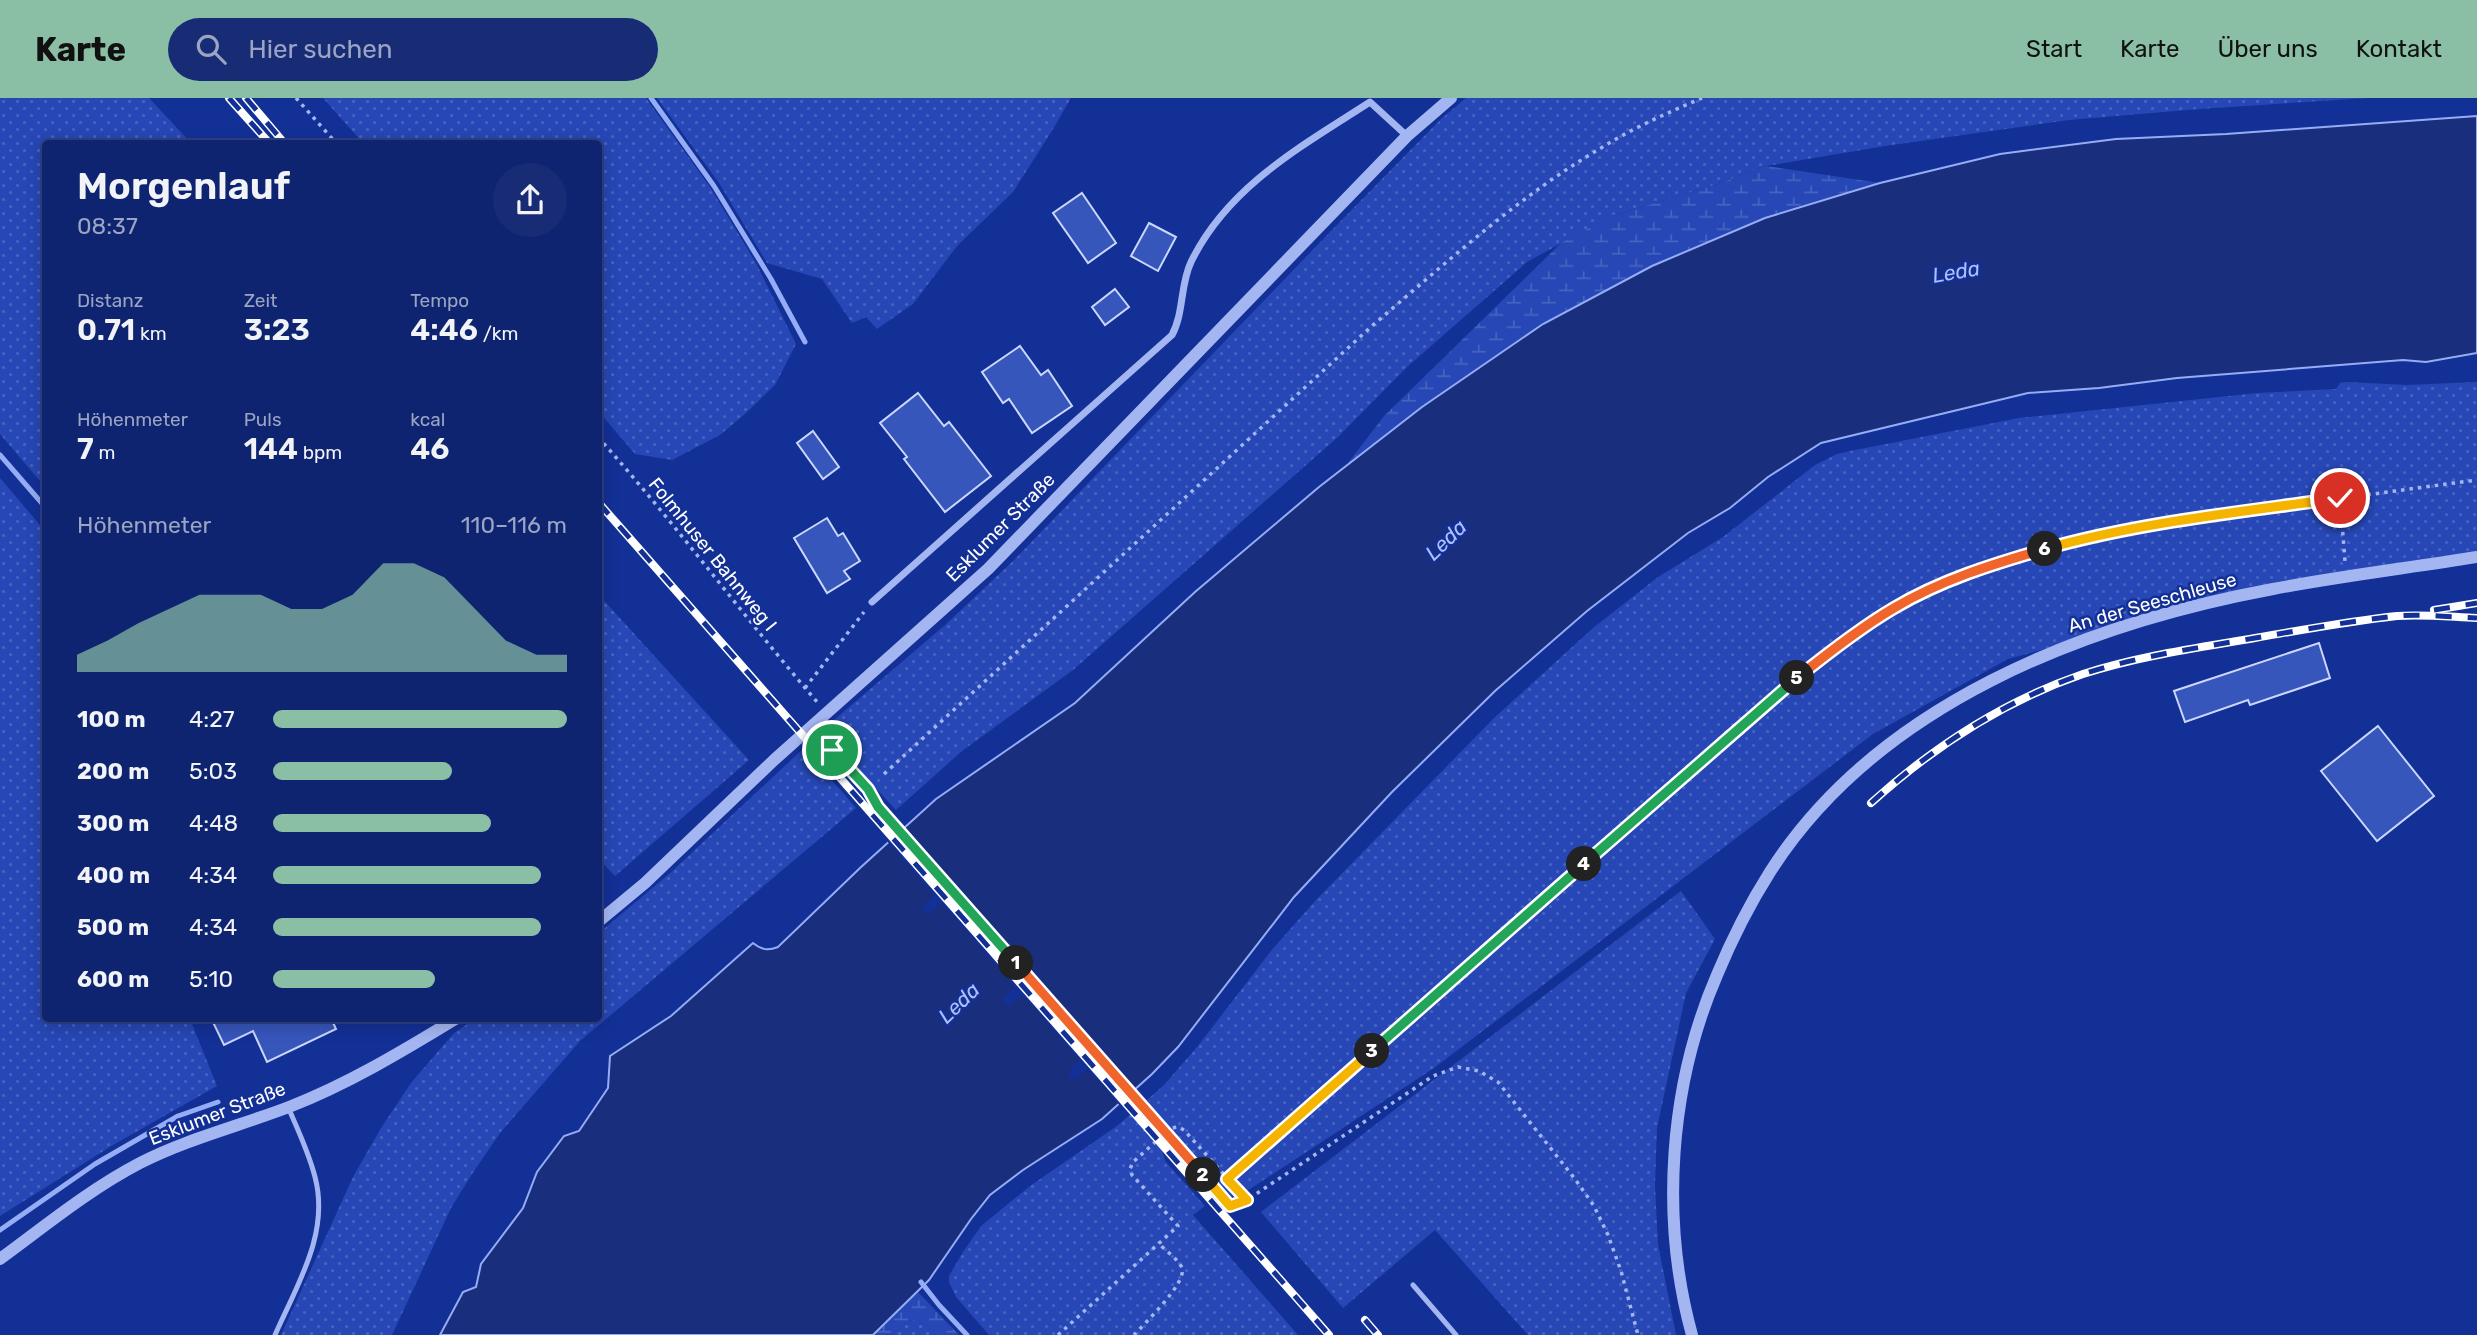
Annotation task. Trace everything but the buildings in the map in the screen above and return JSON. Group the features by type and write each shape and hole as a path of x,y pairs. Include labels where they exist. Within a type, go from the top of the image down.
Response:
{"street":[{"name":"Esklumer Straße","path":"602,919 645,883 774,760 988,569 1406,136 1451,98"},
{"name":"Esklumer Straße","path":"872,602 1172,335 1177,325 1189,267 1201,243 1219,218 1258,178 1370,102 1406,136"},
{"name":"An der Seeschleuse","path":"1692,1335 1679,1278 1673,1184 1677,1129 1699,1021 1734,934 1771,870 1797,835 1833,795 1881,751 1912,727 1962,695 2014,668 2098,635 2186,609 2271,589 2477,558"},
{"name":"Esklumer Straße","path":"0,1259 77,1203 137,1165 201,1137 288,1107 356,1076 450,1022"}],"lane":[{"path":"275,1335 310,1256 320,1217 316,1180 288,1107"},
{"path":"1413,1285 1456,1335"}],"path":[{"path":"296,98 333,140"},
{"path":"884,774 1373,325 1443,265 1544,187 1599,149 1658,117 1702,98"},
{"name":"Folmhuser Bahnweg I","path":"602,443 676,527 805,688 872,602"},
{"path":"1227,1179 1775,695 1833,649 1894,608 1939,585 1986,566 2077,540 2162,524 2477,480"},
{"path":"2340,498 2346,564"},
{"path":"832,750 868,789 878,807 1230,1206 1247,1200 1433,1076 1458,1067 1479,1071 1497,1082 1594,1206 1621,1271 1638,1335"},
{"path":"1058,1335 1178,1226 1132,1175 1130,1169 1133,1162 1171,1128 1184,1130 1247,1200"},
{"path":"1134,1335 1174,1290 1182,1270 1159,1244"}],"green space":[{"path":"0,98 149,98 188,140 42,140 42,483 0,434"},
{"path":"323,98 646,98 710,187 756,263 796,344 775,385 720,435 672,460 635,454 602,416 602,140 360,140"},
{"path":"657,98 1071,98 1013,192 957,246 913,304 877,329 866,317 852,323 822,279 767,263 719,183"},
{"path":"1466,98 2368,98 2069,120 1885,146 1766,166 1718,184 1609,217 1527,262 1407,367 1338,437 1073,670 962,751 896,810 837,746 834,720 945,625 1014,560 1330,232 1441,119"},
{"path":"1766,166 1880,183 1765,218 1652,266 1543,324 1422,407 1345,467 1384,416 1561,243 1609,217 1718,184"},
{"path":"2477,382 2477,557 2271,589 2008,659 1873,734 1434,1068 1238,1197 1232,1197 1225,1192 1175,1136 1162,1149 1165,1161 1205,1206 1193,1215 1298,1335 989,1335 956,1297 949,1276 981,1226 1030,1186 1117,1126 1164,1085 1271,951 1316,900 1493,719 1593,628 1658,577 1723,537 1815,465 1850,451 2019,418 2257,393 2336,389 2340,383 2407,385"},
{"path":"0,478 42,527 42,1022 191,1022 217,1086 113,1145 0,1216"},
{"path":"602,598 749,760 615,876 602,862"},
{"path":"804,748 856,808 580,1041 500,1133 472,1174 451,1208 392,1335 281,1335 353,1177 411,1083 454,1033 470,1022 602,1022 602,930 669,874"},
{"path":"1681,891 1715,939 1686,993 1657,1128 1655,1185 1658,1244 1676,1335 1528,1335 1435,1230 1343,1308 1261,1212"},
{"path":"904,1269 918,1292 959,1335 937,1335 922,1322 915,1320 909,1321 891,1335 833,1335"},
{"path":"916,1320 937,1335 891,1335 909,1321"}],"water":[{"name":"Leda","path":"2477,116 2477,353 2426,362 2403,360 2028,393 1821,443 1768,477 1730,508 1688,533 1587,611 1495,691 1392,792 1294,897 1178,1047 1152,1074 1102,1119 1023,1170 990,1195 929,1280 873,1335 440,1335 463,1292 476,1287 481,1264 523,1208 537,1172 564,1136 579,1131 608,1088 610,1056 671,1016 753,943 765,949 778,947 936,799 1075,703 1195,592 1319,487 1422,407 1543,324 1652,266 1765,218 1880,183 2000,154 2116,139"}],"pier":[{"path":"900,829 948,883 951,880 957,883 956,891 1029,975 1032,972 1038,974 1040,980 1037,983 1094,1048 1097,1045 1102,1048 1105,1053 1101,1057 1135,1095 1121,1107 1088,1069 1075,1080 1070,1077 1068,1072 1080,1060 1023,995 1010,1006 1005,1004 1003,998 1015,987 942,903 929,915 924,912 922,907 934,895 886,840"}],"waterway":[{"path":"651,98 714,186 771,279 805,342"},
{"path":"0,455 42,503"},
{"path":"0,1230 95,1164 178,1116 218,1102"},
{"path":"921,1282 967,1335"}],"railway":[{"path":"229,98 266,140"},
{"path":"246,98 282,140"},
{"path":"602,507 1329,1335"},
{"path":"2434,610 2477,603"},
{"path":"1871,803 1919,763 1970,728 2025,698 2083,674 2168,653 2362,620 2407,615 2477,618"},
{"path":"1365,1320 1378,1335"}],"route":[{"path":"832,750 868,789 878,807 1230,1206 1247,1200 1227,1179 1775,695 1833,649 1894,608 1939,585 1986,566 2077,540 2162,524 2340,498"}]}
